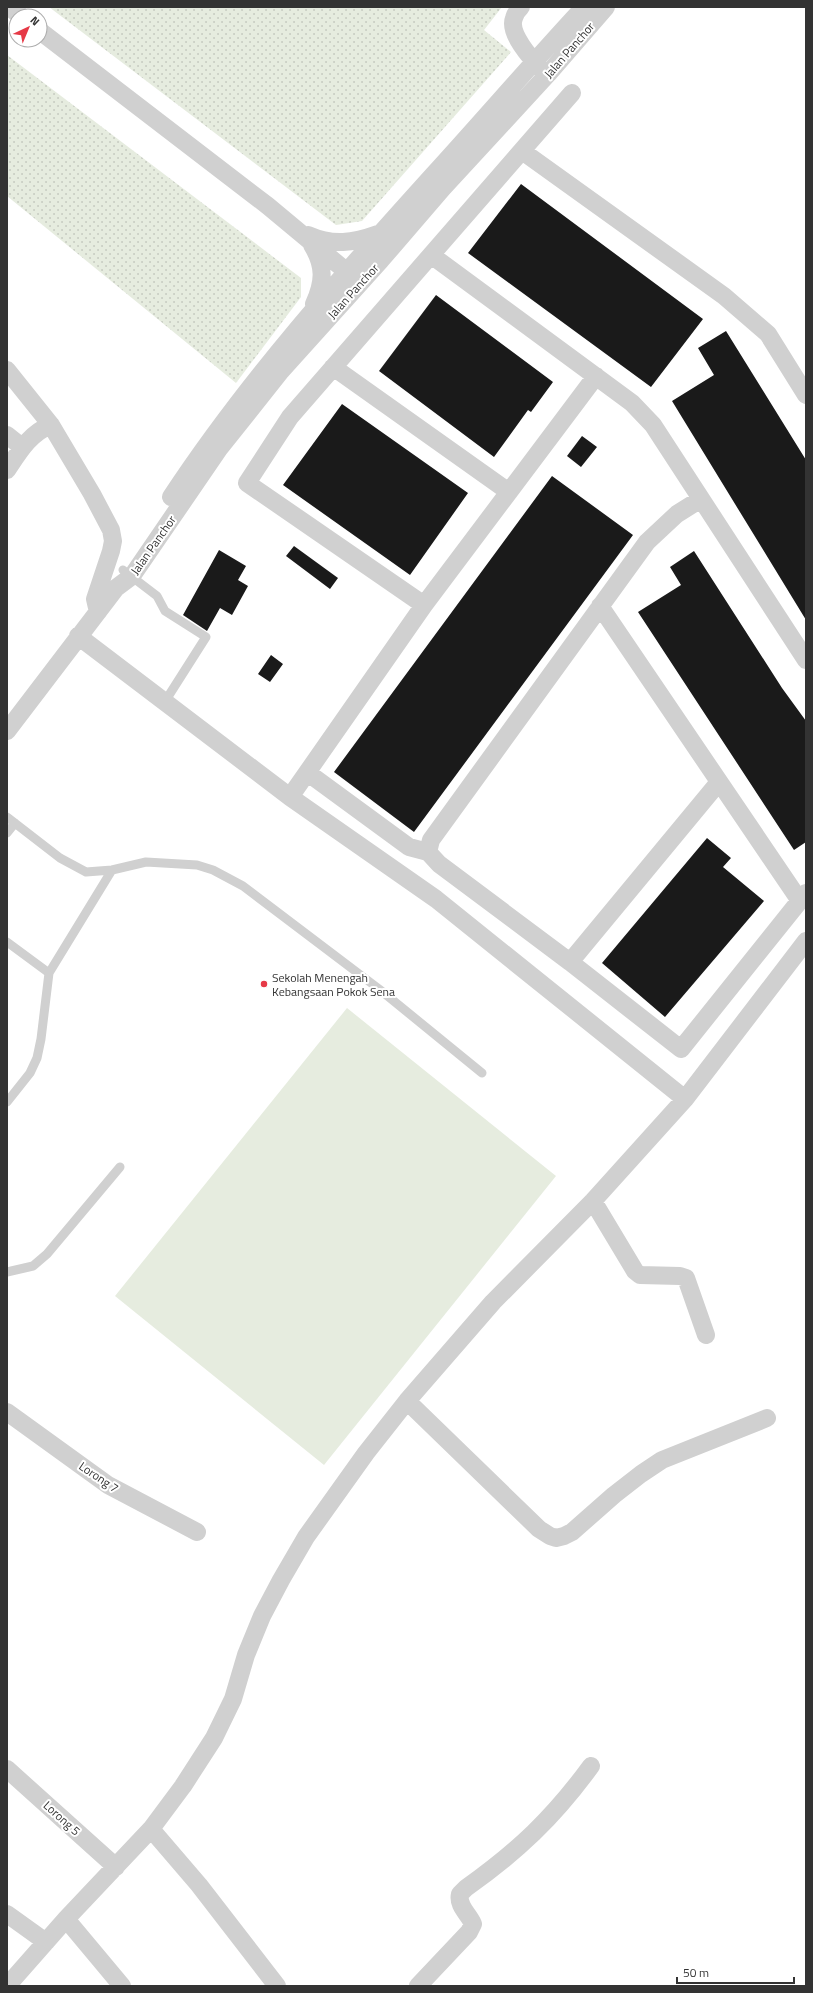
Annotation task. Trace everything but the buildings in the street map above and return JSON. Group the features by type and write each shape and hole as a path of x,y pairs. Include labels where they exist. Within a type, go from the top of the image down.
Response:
{"street":[{"path":"521,7 513,18 514,28 518,39 534,61 548,74"},
{"name":"Jalan Panchor","path":"127,573 213,436 274,354 378,234 584,7"},
{"name":"Jalan Panchor","path":"7,731 220,449 281,371 382,260 443,188 548,74 606,7"},
{"path":"48,36 296,230 346,271 347,287 342,304"},
{"path":"424,605 247,482 290,417 572,93"},
{"path":"522,151 718,291 741,310 768,334 806,395"},
{"path":"296,230 322,241 335,243 361,240 378,234"},
{"path":"309,314 320,289 322,269 320,258 310,242"},
{"path":"431,255 632,403 653,425 806,660"},
{"path":"346,271 360,268 382,260"},
{"path":"333,367 509,492"},
{"path":"7,370 51,425 92,494 111,530 113,541 111,551 95,599 98,612"},
{"path":"290,798 424,605 596,376"},
{"path":"7,470 22,447 36,433 51,425"},
{"path":"7,435 22,447"},
{"path":"428,852 432,840 647,542 677,514 701,499"},
{"path":"308,773 409,847 428,852 439,864 570,962 682,1049 803,897 719,782 600,606"},
{"path":"78,636 290,798 436,899 686,1099"},
{"path":"570,962 719,782"},
{"path":"7,1986 66,1919 151,1829 183,1786 214,1738 233,1699 246,1655 262,1616 280,1580 306,1537 366,1453 407,1401 493,1302 594,1201 686,1099 806,941"},
{"path":"594,1201 635,1271 640,1275 680,1276 686,1278 706,1335"},
{"path":"407,1401 539,1529 556,1538 572,1532 614,1495 662,1460 767,1418"},
{"name":"Lorong 7","path":"7,1412 108,1485 197,1532"},
{"path":"418,1986 469,1932 473,1924 471,1917 460,1904 460,1894 507,1858 544,1824 564,1802 591,1766"},
{"name":"Lorong 5","path":"7,1769 116,1867"},
{"path":"151,1829 199,1886 277,1986"},
{"path":"7,1914 46,1942"},
{"path":"66,1919 122,1986"}],"lane":[{"path":"127,573 157,596 165,611 206,637 164,703"},
{"path":"7,833 11,820 72,866 86,872 112,870 146,862 186,864 208,868 226,877 243,886 379,989 482,1073"},
{"path":"7,1102 30,1073 37,1058 41,1039 49,973 112,870"},
{"path":"8,944 49,973"},
{"path":"7,1272 33,1266 47,1254 120,1167"}],"shaded area":[{"path":"49,7 502,7 484,30 511,52 362,221 336,225"},
{"path":"7,55 301,278 301,297 236,383 7,196"},
{"path":"347,1008 556,1176 324,1465 115,1296"}],"place":[{"name":"Sekolah Menengah Kebangsaan Pokok Sena","path":"264,984"}]}
